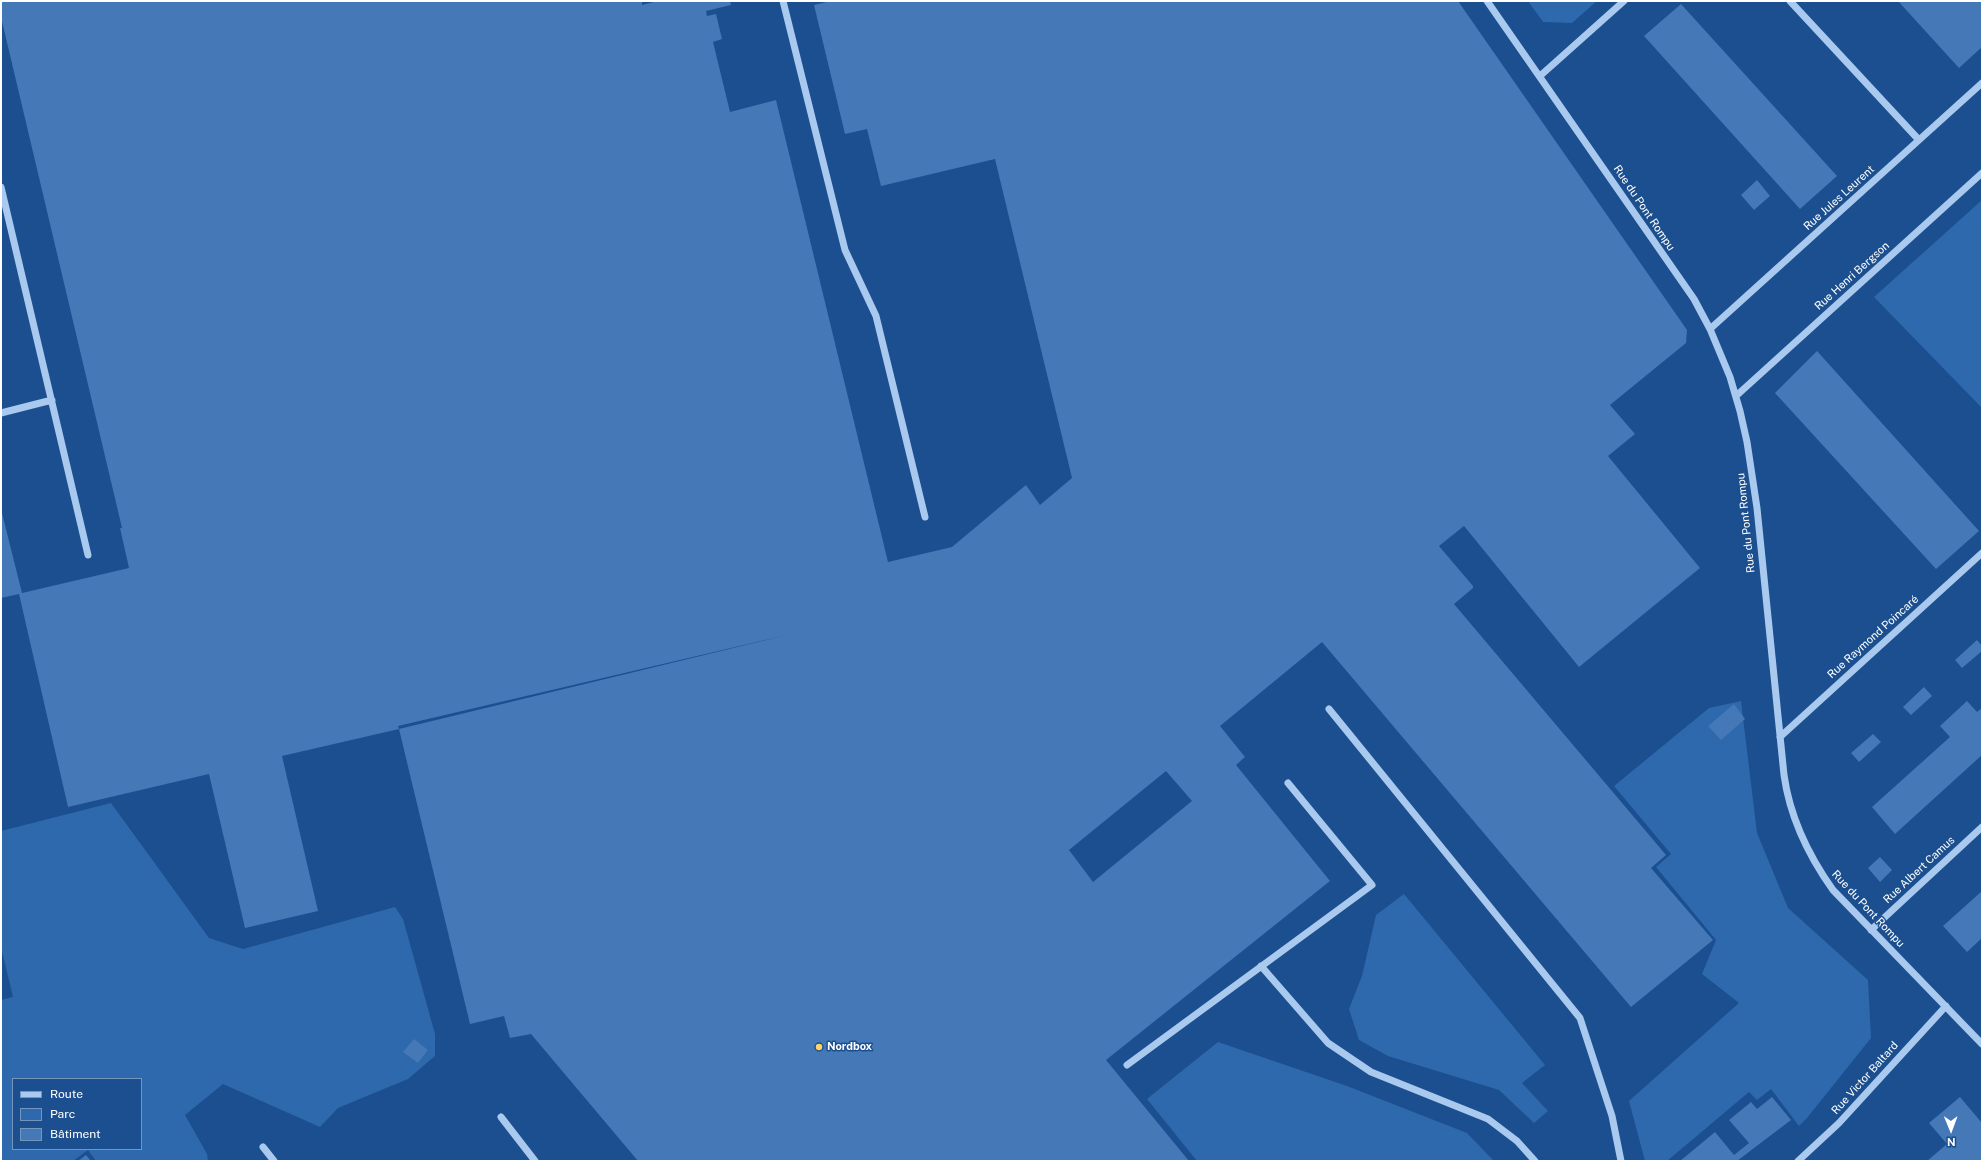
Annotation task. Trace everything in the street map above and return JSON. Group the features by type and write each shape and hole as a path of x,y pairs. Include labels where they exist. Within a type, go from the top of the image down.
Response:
{"street":[{"path":"783,1 845,250 876,316 925,517"},
{"name":"Rue du Pont Rompu","path":"1487,1 1694,300 1710,329 1736,396 1747,442 1757,508 1786,792 1800,836 1833,890 1982,1044"},
{"path":"1540,76 1624,1"},
{"path":"1790,1 1919,140"},
{"name":"Rue Jules Leurent","path":"1710,329 1982,83"},
{"name":"Rue Henri Bergson","path":"1736,396 1982,173"},
{"path":"1,187 88,554"},
{"path":"1,413 52,400"},
{"name":"Rue Raymond Poincaré","path":"1780,737 1982,552"},
{"path":"1329,709 1580,1018 1612,1116 1621,1161"},
{"path":"1127,1064 1372,885 1288,782"},
{"name":"Rue Albert Camus","path":"1871,930 1982,827"},
{"path":"1261,966 1328,1043 1371,1072 1488,1119 1517,1141 1535,1161"},
{"name":"Rue Victor Baltard","path":"1798,1161 1839,1123 1946,1006"},
{"path":"501,1117 535,1161"},
{"path":"263,1148 274,1161"}],"green space":[{"path":"1528,1 1597,1 1572,23 1543,22"},
{"path":"1982,200 1982,408 1874,297"},
{"path":"1741,701 1757,833 1788,908 1868,980 1871,1038 1799,1126 1771,1089 1757,1100 1749,1092 1667,1161 1645,1161 1629,1101 1739,1003 1702,974 1716,940 1656,867 1671,854 1614,786 1709,708"},
{"path":"111,803 209,938 243,949 395,907 403,919 435,1034 435,1056 408,1079 338,1108 320,1127 223,1084 185,1115 207,1154 208,1161 96,1161 88,1150 73,1161 1,1161 1,1000 13,997 1,947 1,831"},
{"path":"1404,894 1545,1065 1522,1083 1548,1111 1534,1123 1499,1090 1388,1056 1359,1040 1349,1009 1362,976 1376,915"},
{"path":"1218,1042 1347,1086 1467,1133 1494,1161 1197,1161 1147,1099"}],"building":[{"path":"1,1 642,1 642,5 658,1 730,1 731,5 706,11 707,16 716,14 722,39 713,42 730,112 776,100 888,562 952,547 1026,485 1040,505 1072,478 995,159 881,186 867,129 845,134 814,5 831,1 1458,1 1687,330 1686,343 1610,405 1635,434 1608,456 1700,568 1579,667 1464,526 1439,546 1473,586 1473,588 1454,604 1666,855 1651,868 1713,940 1631,1007 1322,642 1220,726 1245,757 1236,765 1330,881 1106,1060 1189,1161 638,1161 531,1034 510,1038 504,1016 470,1024 399,729 282,756 318,911 245,928 209,774 68,807 19,594 1,598 1,509 22,593 129,568 120,528 122,528 1,17","holes":["791,634 399,729 398,726","1166,771 1192,801 1093,882 1069,850"]},
{"path":"1898,1 1982,1 1982,47 1959,68"},
{"path":"1681,4 1837,176 1800,209 1644,36"},
{"path":"1757,180 1770,196 1754,210 1741,195"},
{"path":"1817,351 1979,531 1936,569 1775,393"},
{"path":"1977,640 1982,646 1982,651 1962,668 1955,660"},
{"path":"1924,687 1932,696 1911,715 1903,707"},
{"path":"1967,701 1977,712 1982,708 1982,755 1895,834 1872,807 1950,737 1940,726"},
{"path":"1734,704 1745,719 1721,740 1708,726"},
{"path":"1873,734 1881,742 1859,762 1851,753"},
{"path":"1880,857 1892,870 1880,882 1868,868"},
{"path":"1982,891 1982,938 1967,952 1943,926"},
{"path":"414,1039 428,1050 418,1063 403,1052"},
{"path":"1772,1097 1791,1120 1737,1161 1680,1161 1715,1132 1734,1155 1749,1143 1729,1120 1751,1102 1757,1109"},
{"path":"1960,1097 1982,1123 1982,1161 1927,1161 1947,1144 1929,1123"},
{"path":"86,1155 91,1161 78,1161"}],"place":[{"name":"Nordbox","path":"819,1047"}]}
